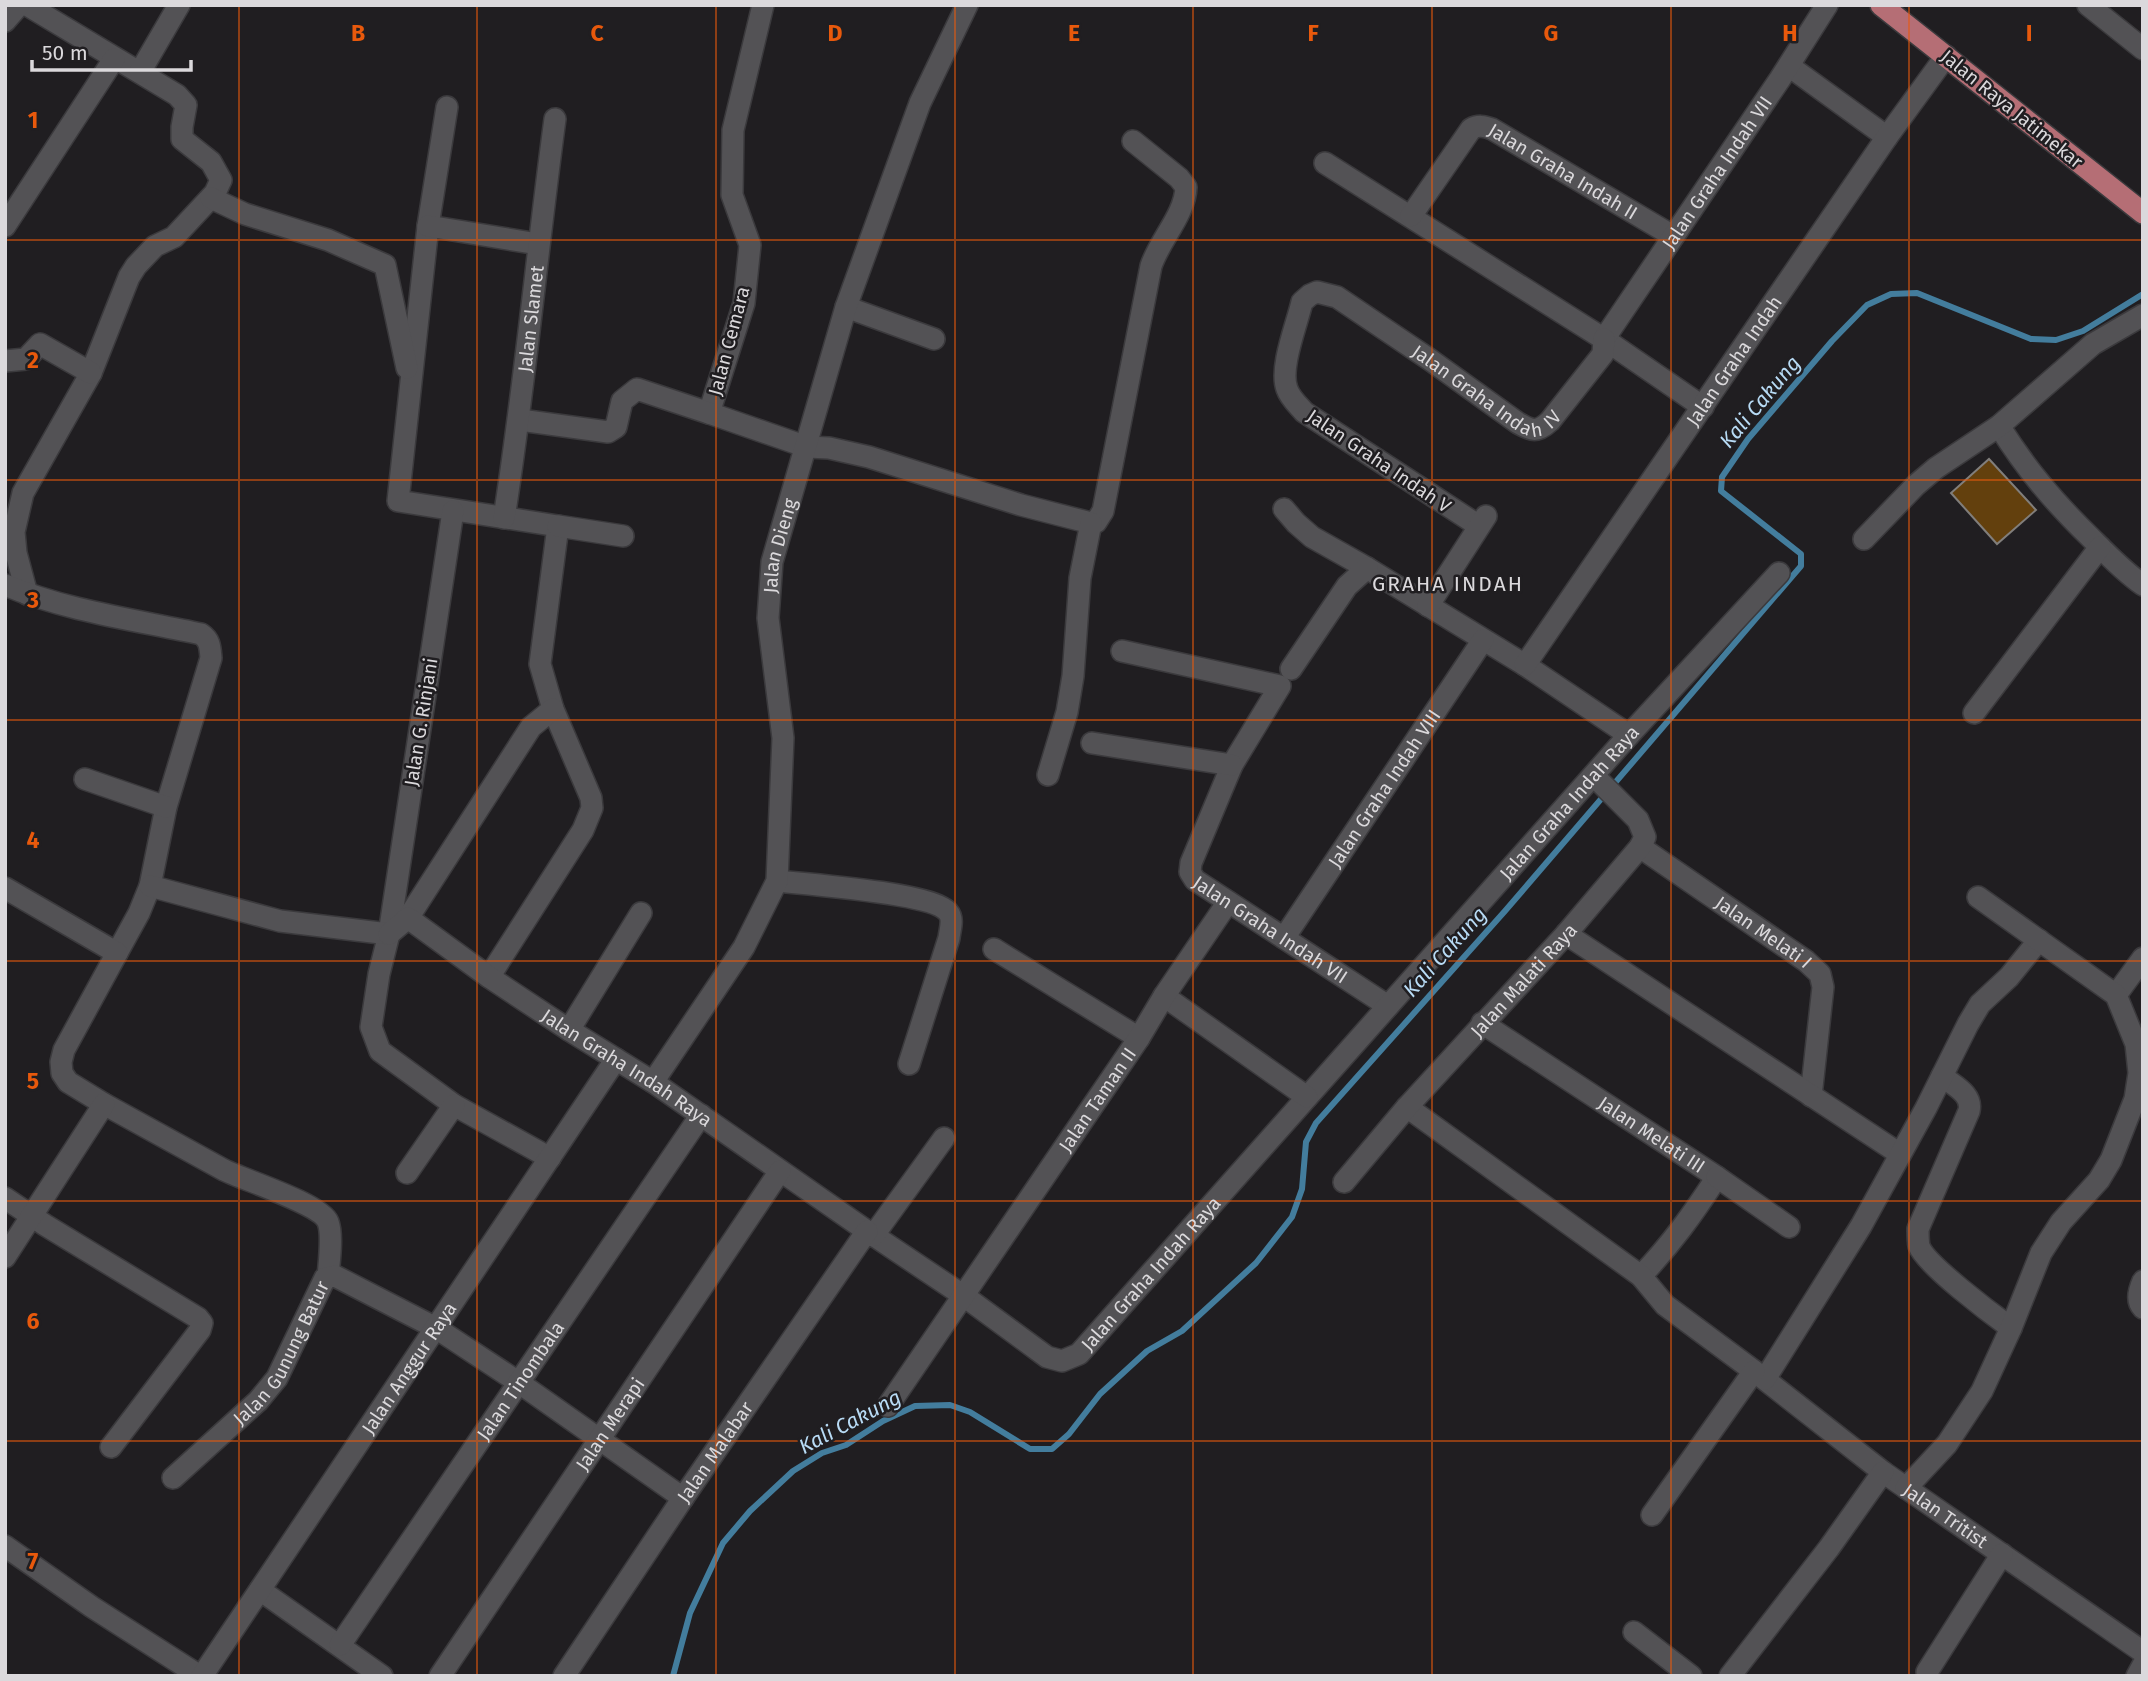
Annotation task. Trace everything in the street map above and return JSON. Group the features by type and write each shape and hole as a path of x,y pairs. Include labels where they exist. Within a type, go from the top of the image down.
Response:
{"main road":[{"name":"Jalan Raya Jatimekar","path":"1881,5 2142,212"}],"street":[{"path":"5,21 19,5"},
{"path":"27,5 177,95 186,105 182,139 211,162 221,180 211,198 174,237 155,246 136,265 91,373 23,493 14,532 16,553 27,594"},
{"path":"140,72 179,5"},
{"name":"Jalan Cemara","path":"763,5 733,130 732,195 750,245 744,303 709,413 807,447 829,448 869,457 1021,505 1091,523"},
{"name":"Jalan Dieng","path":"653,1082 744,947 777,881 783,738 768,618 772,562 846,307 920,103 967,5"},
{"name":"Jalan Graha Indah VII","path":"1604,339 1789,66 1827,5"},
{"path":"2088,5 2143,49"},
{"name":"Jalan Graha Indah","path":"1525,665 1887,137 1946,56"},
{"path":"5,226 114,59"},
{"path":"1789,66 1887,137"},
{"path":"447,107 428,226 398,501 623,536"},
{"name":"Jalan Slamet","path":"504,518 520,420 538,244 555,118"},
{"name":"Jalan Graha Indah II","path":"1411,216 1471,129 1483,126 1673,236"},
{"path":"1048,775 1067,712 1073,676 1080,578 1091,523 1100,518 1103,511 1151,266 1186,199 1186,187 1179,178 1133,141"},
{"path":"1325,163 1604,339 1703,407"},
{"path":"211,198 245,214 328,240 385,265 411,388"},
{"path":"428,226 538,244"},
{"name":"Jalan Graha Indah V","path":"1337,296 1318,292 1302,302 1285,372 1287,389 1304,412 1483,521 1427,606"},
{"name":"Jalan Graha Indah IV","path":"1337,296 1518,423 1533,430 1542,429 1550,421 1603,354 1604,339"},
{"path":"846,307 934,338"},
{"path":"1864,539 1936,468 1999,426 2093,344 2143,315"},
{"path":"5,361 26,359 40,344 91,373"},
{"path":"520,420 608,432 616,427 622,401 636,389 709,413"},
{"path":"1999,426 2017,455 2057,505 2143,585"},
{"path":"1284,509 1312,537 1525,665 1629,735"},
{"name":"Jalan G. Rinjani","path":"453,511 389,934 379,974 371,1027 380,1051 454,1105 550,1158"},
{"path":"489,977 583,830 592,808 591,799 553,709 540,664 558,526"},
{"path":"1974,713 2100,547"},
{"name":"Jalan Graha Indah VII","path":"1367,568 1347,586 1232,765 1189,872 1195,880 1388,1006"},
{"name":"Jalan Graha Indah Raya","path":"408,918 489,977 653,1082 870,1234 964,1296 1047,1357 1062,1361 1079,1354 1388,1006 1600,782 1629,735 1779,573"},
{"path":"5,585 27,594 201,634 208,639 211,658 166,807 150,886 139,913 64,1050 62,1073 68,1082 104,1104 224,1170 281,1192 321,1213 328,1221 328,1277"},
{"name":"Jalan Graha Indah VIII","path":"1284,938 1483,639"},
{"path":"1122,651 1286,678"},
{"path":"150,886 280,921 389,934 408,918 531,727 553,709"},
{"path":"1092,743 1232,765"},
{"path":"85,779 166,807"},
{"path":"1600,782 1638,820 1645,837 1640,847"},
{"name":"Jalan Malati Raya","path":"1344,1182 1407,1107 1566,934 1640,847"},
{"name":"Jalan Melati I","path":"1640,847 1806,961 1820,974 1823,987 1811,1096"},
{"path":"777,881 878,891 941,906 949,913 952,922 949,938 909,1064"},
{"path":"5,888 117,953"},
{"path":"1906,1488 1947,1444 1982,1391 2041,1253 2061,1222 2099,1180 2120,1140 2135,1099 2139,1073 2136,1044 2116,995 1978,897"},
{"name":"Jalan Taman II","path":"888,1406 1139,1038 1228,902"},
{"path":"569,1030 641,913"},
{"path":"1566,934 1900,1154"},
{"path":"1653,1515 1760,1375 1861,1226 1980,1004 2009,976 2039,940"},
{"path":"994,949 1139,1038"},
{"path":"2116,995 2143,958"},
{"path":"1164,996 1307,1097"},
{"name":"Jalan Melati III","path":"1482,1023 1717,1177 1698,1209 1671,1245 1641,1276"},
{"name":"Jalan Anggur Raya","path":"201,1676 616,1059"},
{"path":"1942,1076 1969,1097 1971,1103 1918,1229 1919,1247 1930,1262 2011,1328"},
{"path":"5,1257 104,1104"},
{"path":"407,1173 454,1105"},
{"name":"Jalan Tritist","path":"1407,1107 1641,1276 1665,1305 1760,1375 1883,1472 2002,1554 2141,1667"},
{"name":"Jalan Tinombala","path":"340,1645 701,1115"},
{"name":"Jalan Malabar","path":"564,1676 683,1498 870,1234 944,1138"},
{"name":"Jalan Merapi","path":"440,1676 780,1171"},
{"path":"1717,1177 1789,1227"},
{"path":"5,1198 202,1323 200,1330 111,1447"},
{"name":"Jalan Gunung Batur","path":"173,1478 258,1401 277,1378 325,1278 335,1276 436,1328 683,1498"},
{"path":"2143,1281 2139,1294 2139,1304 2143,1308"},
{"path":"1730,1676 1829,1548 1883,1472"},
{"path":"5,1546 92,1607 201,1676"},
{"path":"1927,1672 2002,1554"},
{"path":"260,1590 382,1676"},
{"path":"1634,1632 1690,1676"}],"building":[{"path":"1989,459 2036,510 1997,544 1951,493"}],"waterway":[{"name":"Kali Cakung","path":"673,1676 690,1613 723,1543 750,1511 793,1471 822,1453 846,1445 883,1421 915,1406 950,1405 970,1412 1030,1449 1052,1449 1069,1434 1100,1394 1147,1351 1182,1331 1256,1263 1292,1217 1302,1189 1306,1142 1316,1123 1505,911 1801,566 1801,554 1721,491 1722,477 1748,439 1832,341 1867,305 1891,294 1917,293 2031,339 2056,340 2083,331 2143,294"}],"district":[{"name":"GRAHA INDAH","path":"1448,584"}]}
